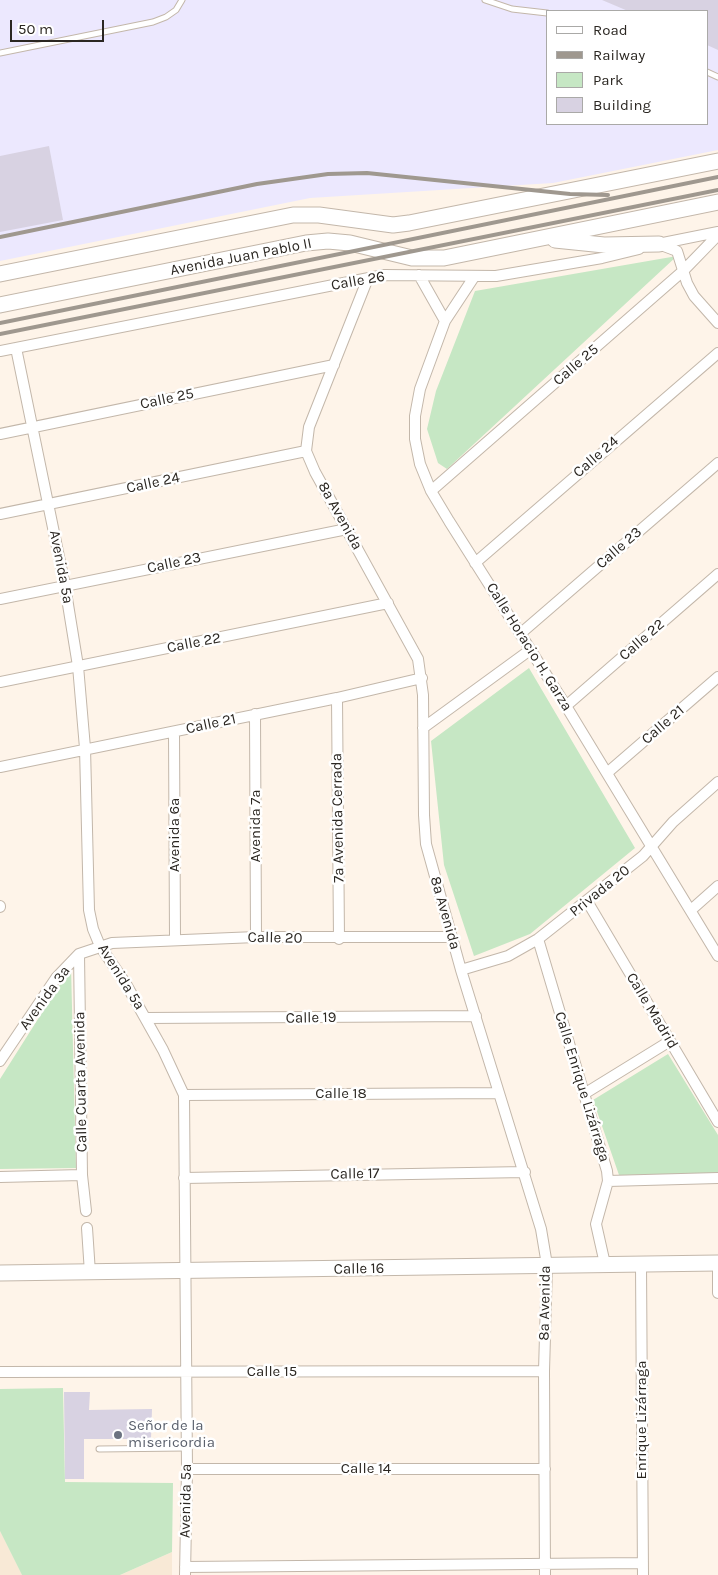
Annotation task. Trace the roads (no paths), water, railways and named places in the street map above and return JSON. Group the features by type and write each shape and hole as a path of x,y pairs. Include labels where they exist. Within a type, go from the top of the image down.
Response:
{"main road":[{"name":"Avenida Juan Pablo II","path":"0,274 293,215 319,214 392,225 409,223 718,160"},
{"name":"Avenida Juan Pablo II","path":"0,305 306,243 328,241 350,243 394,254 428,259 444,258 718,202"},
{"path":"544,238 604,245 658,244"},
{"name":"Calle 16","path":"0,1273 185,1272 547,1264 641,1265 718,1263"}],"street":[{"name":"Calle 26","path":"0,351 368,278 419,275 474,277 504,274 602,258 658,244 718,233"},
{"name":"Calle 25","path":"431,491 683,271 718,233"},
{"path":"658,244 677,251 694,296 718,324"},
{"path":"419,275 445,321"},
{"name":"Calle Horacio H. Garza","path":"474,277 445,321 420,390 415,416 415,439 420,464 431,491 566,706 718,956"},
{"path":"306,451 309,426 368,278"},
{"name":"Avenida 5a","path":"16,348 65,586 78,666 85,748 89,910 93,929 100,946 146,1018 179,1081 184,1095 187,1469 185,1571"},
{"name":"Calle 24","path":"475,563 718,353"},
{"name":"Calle 25","path":"0,434 334,365"},
{"name":"Calle 24","path":"0,514 306,451"},
{"name":"8a Avenida","path":"306,451 315,472 418,659 422,678 426,844 461,970 525,1172 541,1229 547,1264 544,1371 545,1575"},
{"name":"Calle 23","path":"520,634 718,463"},
{"name":"Calle 23","path":"0,599 347,528"},
{"name":"Calle 22","path":"566,706 718,574"},
{"name":"Calle 22","path":"0,682 388,603"},
{"path":"423,728 530,650"},
{"name":"Calle 21","path":"607,773 718,677"},
{"name":"Calle 21","path":"0,766 174,732 422,678"},
{"name":"7a Avenida Cerrada","path":"337,698 339,938"},
{"name":"Avenida 7a","path":"255,714 256,937"},
{"name":"Avenida 6a","path":"174,732 175,939"},
{"name":"Privada 20","path":"461,970 508,956 538,939 632,866 652,847 673,822 718,782"},
{"path":"691,910 718,886"},
{"name":"Calle Madrid","path":"587,901 718,1122"},
{"name":"Calle 20","path":"100,946 112,943 175,939 452,937"},
{"name":"Calle Enrique Lizárraga","path":"538,939 604,1158 608,1182 596,1224 605,1264"},
{"name":"Avenida 3a","path":"0,1061 56,978 79,954 100,946"},
{"name":"Calle Cuarta Avenida","path":"79,954 82,1175 86,1211"},
{"name":"Calle 19","path":"146,1018 476,1016"},
{"path":"584,1094 670,1041"},
{"name":"Calle 18","path":"184,1095 499,1093"},
{"name":"Calle 17","path":"184,1178 525,1172"},
{"path":"0,1177 82,1175"},
{"path":"608,1182 718,1178"},
{"path":"87,1228 90,1273"},
{"path":"718,1263 718,1293"},
{"name":"Enrique Lizárraga","path":"641,1265 643,1575"},
{"name":"Calle 15","path":"0,1372 544,1371"},
{"name":"Calle 14","path":"187,1469 544,1469"},
{"path":"185,1571 545,1563 643,1563"}],"lane":[{"path":"0,53 153,22 166,17 176,10 182,0"},
{"path":"485,0 512,9 546,13"},
{"path":"99,1448 186,1448"}],"railway":[{"path":"0,237 257,184 328,174 367,173 570,194 608,195"},
{"path":"0,323 718,177"},
{"path":"0,334 718,190"}],"place":[{"name":"Señor de la misericordia","path":"118,1435"}]}
